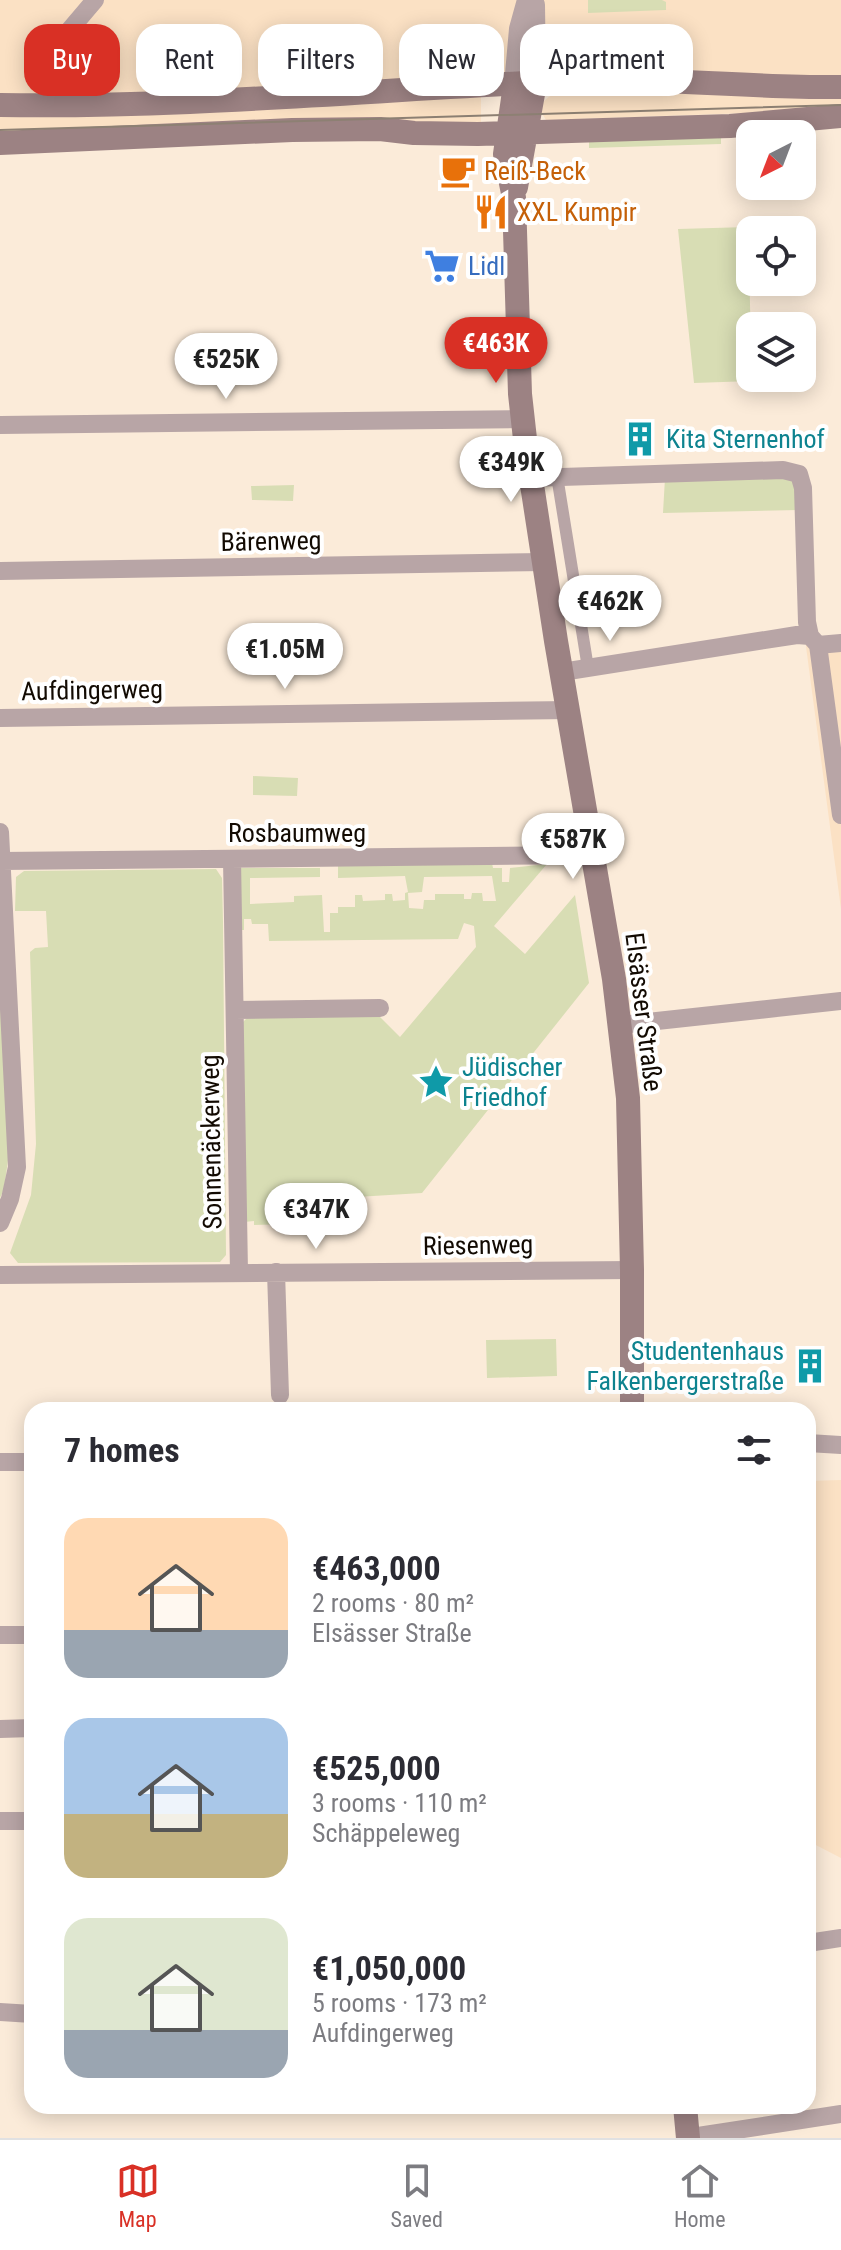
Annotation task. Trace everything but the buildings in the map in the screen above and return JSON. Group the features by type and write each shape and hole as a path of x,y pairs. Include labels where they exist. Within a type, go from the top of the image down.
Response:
{"main road":[{"path":"693,82 841,87"},
{"path":"0,105 263,100 520,84"},
{"name":"Elsässer Straße","path":"523,96 514,197 523,419 530,478 620,1025 628,1098 632,1402"},
{"path":"0,143 292,130 518,132 730,126 841,116"},
{"path":"686,2114 687,2138"}],"street":[{"path":"75,24 95,0"},
{"name":"Elsässer Straße","path":"522,24 531,0"},
{"path":"0,425 523,419"},
{"path":"530,478 783,470 799,474 803,488 807,622 814,641 841,815"},
{"path":"557,476 588,668"},
{"name":"Bärenweg","path":"0,571 544,562"},
{"path":"562,672 797,635 814,641 841,643"},
{"name":"Aufdingerweg","path":"0,718 570,710"},
{"path":"0,832 17,1167 10,1199 0,1223"},
{"name":"Rosbaumweg","path":"1,861 593,855"},
{"name":"Sonnenäckerweg","path":"232,859 239,1272"},
{"path":"620,1025 841,1001"},
{"path":"235,1010 380,1008"},
{"name":"Riesenweg","path":"0,1275 632,1270"},
{"path":"276,1272 280,1395"},
{"path":"816,1443 841,1445"},
{"path":"0,1462 24,1462"},
{"path":"0,1635 24,1635"},
{"path":"0,1729 24,1728"},
{"path":"0,1821 24,1821"},
{"path":"816,1942 841,1938"},
{"path":"0,2012 24,2014"},
{"path":"687,2138 841,2114"}],"shaded area":[{"path":"0,0 841,0 841,110 546,120 540,110 550,96 693,96 693,24 520,24 520,95 504,95 504,24 399,24 399,96 481,96 481,123 0,136"},
{"path":"841,635 841,909 805,639"},
{"path":"841,1480 841,1858 816,1845 816,1481"}],"green space":[{"path":"588,0 662,0 666,2 666,10 588,13"},
{"path":"721,137 721,144 589,148 589,141"},
{"path":"736,227 736,296 750,296 750,312 736,312 736,382 694,383 678,229"},
{"path":"665,478 791,479 798,488 798,510 663,513"},
{"path":"294,485 293,501 252,500 251,486"},
{"path":"253,776 298,778 297,796 253,795"},
{"path":"492,863 493,868 502,868 502,882 509,882 510,868 547,864 494,926 525,954 575,895 589,983 422,1193 324,1199 327,1223 254,1225 254,1221 244,1222 243,1022 247,1018 378,1015 400,1037 476,947 474,926 464,923 458,939 269,941 268,924 252,924 251,919 244,919 244,930 239,930 239,868 320,868 320,877 250,878 250,904 294,902 294,896 322,895 324,932 330,932 330,913 338,913 338,907 355,907 355,895 362,895 363,901 385,900 385,894 392,894 393,901 405,900 405,893 408,892 405,876 338,878 338,865","holes":["492,876 496,901 483,901 482,893 472,893 471,899 464,899 464,894 435,894 435,900 424,900 423,909 409,908 408,893 422,892 424,877"]},
{"path":"216,869 222,878 226,1255 220,1262 18,1263 10,1253 31,1195 36,1144 30,952 35,948 48,947 46,911 15,911 16,877 24,871"},
{"path":"0,926 10,1146 0,1198"},
{"path":"556,1339 557,1376 487,1378 486,1340"}],"tram line":[{"path":"0,130 841,105"}],"place":[{"name":"Reiß-Beck","path":"458,171"},
{"name":"XXL Kumpir","path":"491,212"},
{"name":"Lidl","path":"442,266"},
{"name":"Kita Sternenhof","path":"640,439"},
{"name":"Jüdischer Friedhof","path":"436,1082"},
{"name":"Studentenhaus Falkenbergerstraße","path":"810,1366"}]}
